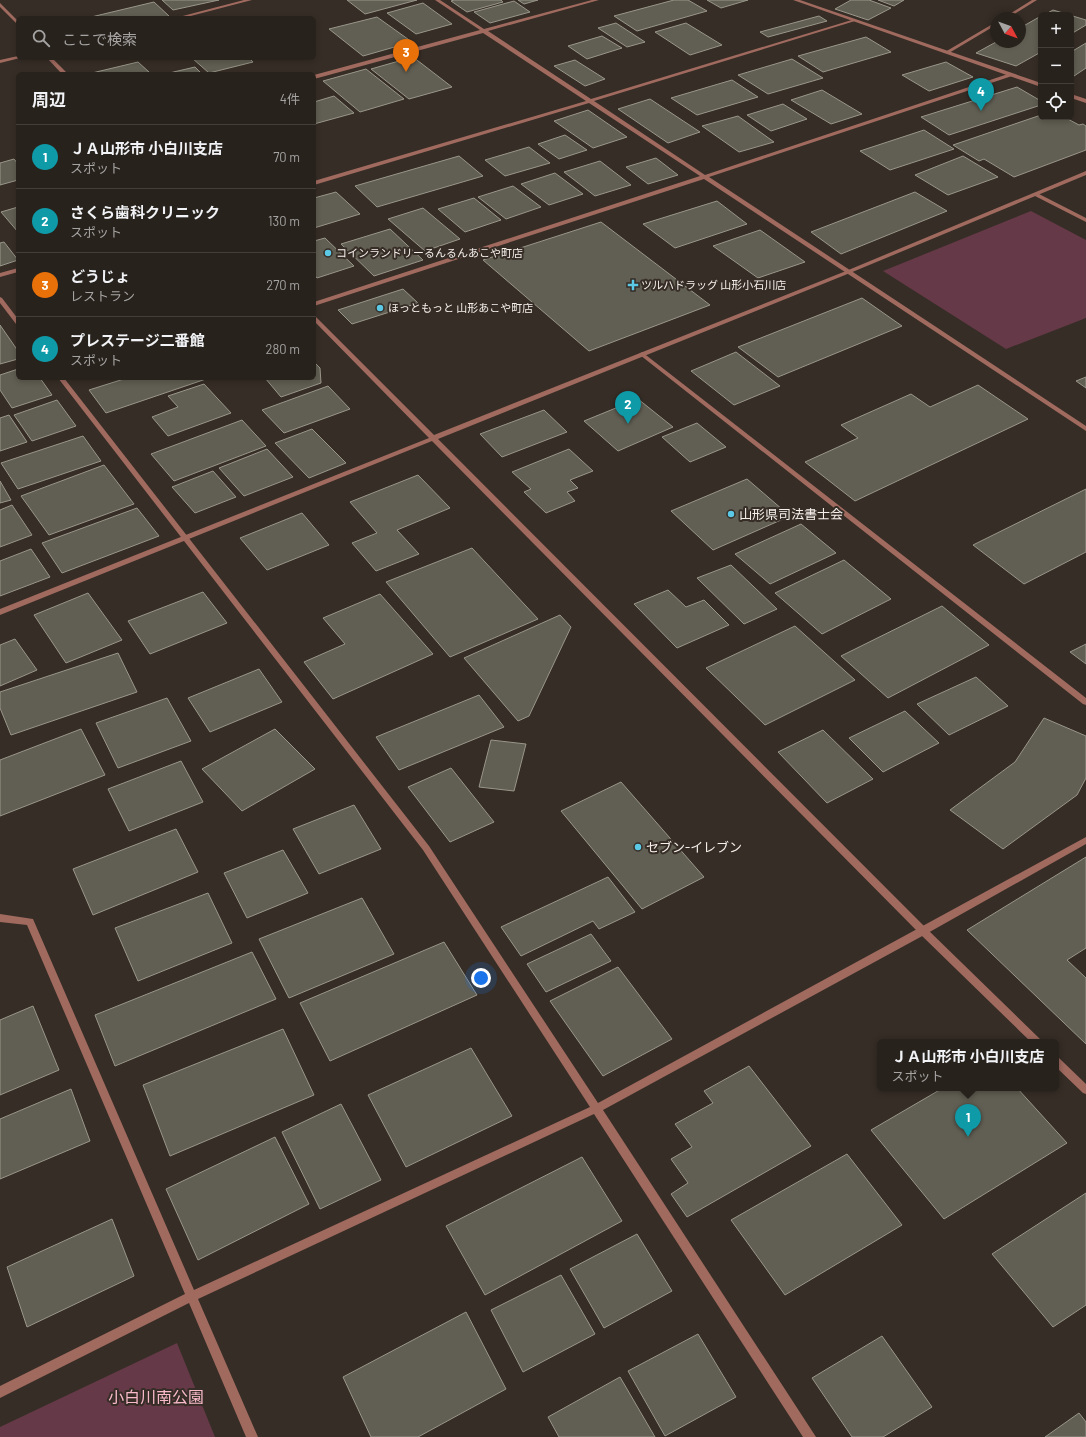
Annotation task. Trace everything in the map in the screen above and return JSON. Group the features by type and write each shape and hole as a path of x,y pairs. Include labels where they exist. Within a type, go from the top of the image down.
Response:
{"street":[{"path":"185,16 250,0"},
{"path":"437,0 1086,429"},
{"path":"316,76 598,0"},
{"path":"796,0 1038,84"},
{"path":"1015,12 1035,0"},
{"path":"0,4 16,22"},
{"path":"316,182 590,101 853,20"},
{"path":"947,52 990,27"},
{"path":"0,62 16,58"},
{"path":"51,60 63,72"},
{"path":"316,303 704,177 1010,75"},
{"path":"1074,97 1086,101"},
{"path":"0,612 848,272 1037,195 1086,173"},
{"path":"1037,195 1086,220"},
{"path":"0,275 16,271"},
{"path":"0,299 16,320"},
{"path":"316,320 924,931 1034,1039"},
{"path":"642,354 1086,702"},
{"path":"63,380 426,848 810,1437"},
{"path":"0,1392 191,1297 596,1109 924,931 1086,840"},
{"path":"0,918 30,922 252,1437"},
{"path":"1059,1064 1086,1090"}],"green space":[{"path":"1031,211 1086,240 1086,318 1006,349 883,271"},
{"name":"小白川南公園","path":"177,1343 215,1437 0,1437 0,1427"}],"building":[{"path":"162,0 219,0 173,10"},
{"path":"347,0 417,0 365,14"},
{"path":"501,0 503,2 467,12 451,1"},
{"path":"518,0 538,0 524,4"},
{"path":"674,0 688,0 707,11 637,31 614,16"},
{"path":"707,0 748,0 721,8"},
{"path":"851,0 869,0 891,8 868,20 835,9"},
{"path":"878,0 904,0 894,6"},
{"path":"514,1 530,12 490,23 474,12"},
{"path":"154,2 169,16 95,16"},
{"path":"423,3 452,24 416,34 387,13"},
{"path":"1053,10 1060,12 1049,12"},
{"path":"819,16 827,21 768,37 760,32"},
{"path":"1074,16 1086,20 1086,25 1074,32"},
{"path":"377,17 412,42 363,56 329,29"},
{"path":"1038,18 1038,54 1016,66 976,53 990,45 990,48 1026,48 1026,25"},
{"path":"616,23 645,42 627,47 598,28"},
{"path":"686,23 722,45 690,55 655,32"},
{"path":"602,36 622,48 587,59 568,46"},
{"path":"866,37 891,52 823,72 798,56"},
{"path":"1086,43 1086,68 1074,76 1074,50"},
{"path":"413,57 452,87 409,99 371,69"},
{"path":"792,59 823,78 768,94 738,75"},
{"path":"194,60 251,60 253,62 213,72 208,72"},
{"path":"575,60 605,79 585,86 554,66"},
{"path":"138,62 149,72 96,72"},
{"path":"946,62 973,77 929,91 902,75"},
{"path":"195,67 200,72 174,72"},
{"path":"366,69 404,99 360,112 323,81"},
{"path":"732,80 758,97 697,115 671,98"},
{"path":"1017,87 1038,99 1038,106 949,135 921,117"},
{"path":"822,90 862,114 831,124 791,100"},
{"path":"334,96 354,113 316,123 316,101"},
{"path":"650,99 700,132 668,143 618,109"},
{"path":"783,104 807,119 771,131 747,115"},
{"path":"588,110 627,137 593,148 554,121"},
{"path":"738,116 774,142 739,152 702,126"},
{"path":"1038,116 1038,120 1070,120 1079,125 1083,124 1086,126 1086,150 1014,177 984,159 979,161 953,145"},
{"path":"924,130 954,149 890,170 860,151"},
{"path":"565,135 587,150 559,159 538,144"},
{"path":"529,147 550,163 505,176 485,160"},
{"path":"459,156 483,176 377,207 355,186"},
{"path":"963,156 998,177 948,195 915,175"},
{"path":"656,158 678,175 648,184 626,167"},
{"path":"14,159 16,162 16,181 0,185 0,163"},
{"path":"600,161 631,185 595,196 564,172"},
{"path":"555,173 583,194 549,205 521,184"},
{"path":"513,186 541,207 506,219 478,197"},
{"path":"336,192 360,214 316,227 316,197"},
{"path":"915,192 947,211 841,254 811,232"},
{"path":"474,198 501,220 465,232 438,209"},
{"path":"717,201 747,224 675,248 643,224"},
{"path":"16,208 16,230 1,212"},
{"path":"423,208 460,239 425,251 388,219"},
{"path":"601,222 710,305 589,351 483,260"},
{"path":"390,229 423,260 374,276 341,244"},
{"path":"760,230 805,262 758,278 713,246"},
{"name":"コインランドリーるんるんあこや町店","path":"325,238 354,266 317,278 316,240"},
{"path":"4,242 16,257 16,261 0,266 0,243"},
{"path":"403,289 418,303 352,324 338,310"},
{"path":"862,298 902,326 778,377 738,347"},
{"path":"0,325 16,348 16,360 0,364"},
{"path":"736,352 780,386 734,405 691,371"},
{"path":"316,364 320,368 321,383 281,397 267,380 316,380"},
{"path":"16,370 16,380 41,380 52,395 12,408 0,390 0,375"},
{"path":"1086,377 1086,388 1076,381"},
{"path":"121,380 203,380 106,413 89,390"},
{"path":"204,384 231,413 168,436 152,417 178,407 168,396"},
{"path":"978,385 1028,419 855,501 805,462 858,438 841,425 911,394 930,407"},
{"path":"328,386 350,409 284,433 262,410"},
{"path":"638,399 673,427 618,451 584,421"},
{"path":"57,400 76,426 32,441 14,415"},
{"path":"544,410 567,432 502,457 480,434"},
{"path":"9,415 27,442 0,451 0,418"},
{"path":"242,420 266,446 174,481 151,454"},
{"path":"697,423 726,447 690,462 662,437"},
{"path":"312,429 346,463 309,478 275,443"},
{"path":"83,436 101,461 18,489 1,463"},
{"path":"267,449 293,477 244,496 219,468"},
{"path":"569,449 593,471 570,480 578,488 567,492 575,501 546,513 524,492 531,489 512,472"},
{"path":"104,465 134,504 49,535 21,496"},
{"path":"213,471 236,497 195,513 172,487"},
{"path":"418,475 450,508 397,530 419,554 376,571 352,543 377,533 350,502"},
{"name":"山形県司法書士会","path":"747,479 790,516 713,550 671,511"},
{"path":"0,481 11,500 0,503"},
{"path":"1086,489 1086,552 1024,584 973,545"},
{"path":"12,505 32,535 0,547 0,510"},
{"path":"137,508 159,536 62,573 42,543"},
{"path":"302,513 329,545 267,570 240,538"},
{"path":"801,524 836,553 770,584 735,554"},
{"path":"472,548 538,619 450,657 386,582"},
{"path":"31,549 50,577 0,596 0,561"},
{"path":"844,560 891,599 822,634 775,593"},
{"path":"731,565 777,609 744,624 697,578"},
{"path":"668,590 686,607 704,600 729,625 677,648 634,604"},
{"path":"203,592 227,623 150,654 128,621"},
{"path":"88,593 122,640 66,663 34,615"},
{"path":"380,594 433,654 333,699 304,662 345,644 323,618"},
{"path":"942,606 989,645 888,698 841,656"},
{"path":"560,615 571,627 529,716 518,721 464,658"},
{"path":"795,626 855,680 765,725 706,668"},
{"path":"15,639 37,670 0,686 0,645"},
{"path":"1086,644 1086,664 1070,652"},
{"path":"118,653 137,692 11,735 0,708 0,692"},
{"path":"259,669 282,702 210,732 188,698"},
{"path":"976,677 1008,706 949,735 917,704"},
{"path":"479,695 504,727 399,770 376,737"},
{"path":"167,698 191,741 118,768 96,723"},
{"path":"905,711 939,743 883,772 849,738"},
{"path":"1044,718 1086,736 1086,778 1077,795 1003,849 950,810 1015,762"},
{"path":"81,729 105,775 0,816 0,760"},
{"path":"275,729 315,769 242,811 202,769"},
{"path":"823,730 873,779 827,803 778,752"},
{"path":"491,740 526,744 514,791 479,787"},
{"path":"181,761 203,802 129,831 108,789"},
{"path":"451,768 494,822 450,842 408,787"},
{"path":"621,782 704,877 642,909 561,811"},
{"path":"354,805 381,849 319,874 293,829"},
{"path":"176,829 198,872 93,915 73,869"},
{"path":"283,850 308,893 247,918 224,873"},
{"path":"1086,857 1086,948 1067,960 1086,978 1086,1044 967,930"},
{"path":"608,877 635,912 599,929 593,921 521,956 501,927"},
{"path":"208,893 232,943 138,981 115,928"},
{"path":"362,898 394,954 289,998 259,939"},
{"path":"591,934 611,961 546,992 527,964"},
{"path":"444,942 477,995 330,1061 300,1003"},
{"path":"252,952 276,999 115,1066 95,1015"},
{"path":"618,967 672,1039 603,1076 550,1001"},
{"path":"33,1006 59,1070 0,1095 0,1020"},
{"path":"283,1029 314,1095 170,1156 143,1085"},
{"path":"471,1048 512,1116 406,1167 368,1095"},
{"path":"749,1066 811,1146 687,1217 671,1194 688,1183 671,1159 692,1147 675,1124 713,1103 704,1091"},
{"path":"71,1089 90,1141 0,1179 0,1119"},
{"path":"938,1091 1020,1091 1067,1143 944,1219 871,1130"},
{"path":"341,1104 381,1180 320,1209 282,1132"},
{"path":"275,1137 309,1204 198,1260 166,1189"},
{"path":"847,1154 902,1225 785,1295 731,1220"},
{"path":"582,1157 622,1221 485,1295 446,1226"},
{"path":"1086,1193 1086,1305 1053,1327 992,1254"},
{"path":"112,1219 134,1276 27,1327 7,1267"},
{"path":"637,1234 672,1291 604,1328 570,1269"},
{"path":"561,1275 595,1334 523,1372 491,1310"},
{"path":"466,1312 506,1389 418,1437 371,1437 343,1377"},
{"path":"698,1334 736,1397 665,1436 628,1371"},
{"path":"882,1336 932,1407 883,1437 852,1437 812,1378"},
{"path":"620,1377 655,1437 559,1437 548,1417"},
{"path":"1079,1413 1086,1422 1086,1437 1045,1437"}],"place":[{"name":"どうじょ","path":"406,72"},
{"name":"プレステージ二番館","path":"981,111"},
{"name":"コインランドリーるんるんあこや町店","path":"328,253"},
{"name":"ツルハドラッグ 山形小石川店","path":"633,285"},
{"name":"ほっともっと 山形あこや町店","path":"380,308"},
{"name":"さくら歯科クリニック","path":"628,424"},
{"name":"山形県司法書士会","path":"731,514"},
{"name":"セブン-イレブン","path":"638,847"},
{"name":"ＪＡ山形市 小白川支店","path":"968,1137"}]}
